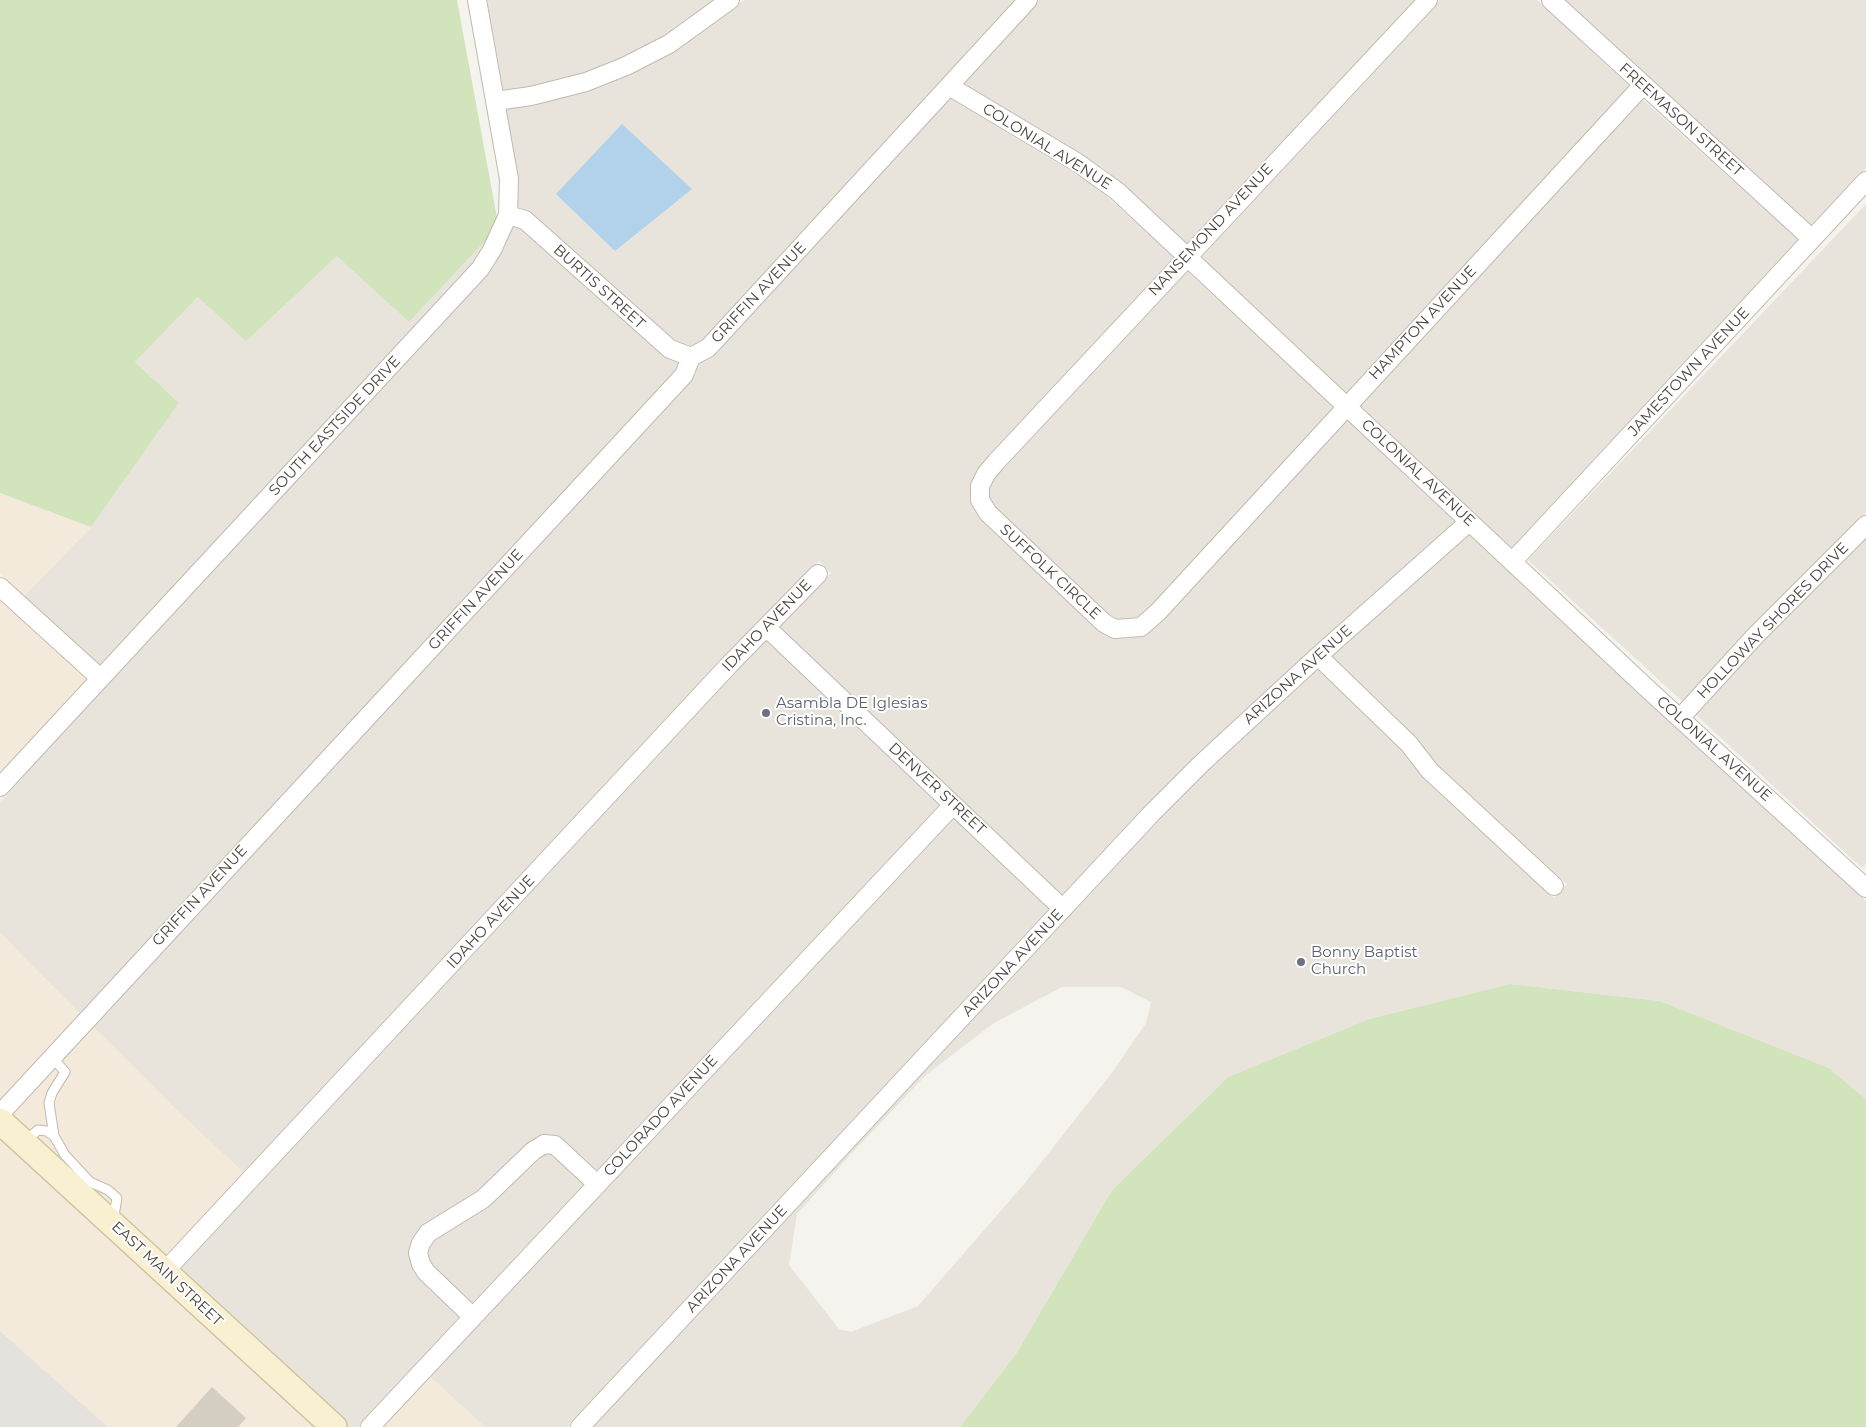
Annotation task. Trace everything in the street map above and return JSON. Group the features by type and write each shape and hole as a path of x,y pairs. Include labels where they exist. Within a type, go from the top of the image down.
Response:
{"main road":[{"name":"EAST MAIN STREET","path":"0,1121 24,1142 99,1196 112,1223 334,1427"}],"street":[{"name":"SOUTH EASTSIDE DRIVE","path":"0,787 480,269 492,250 508,215 509,179 477,0"},
{"path":"496,101 532,96 586,82 626,66 669,44 730,0"},
{"name":"GRIFFIN AVENUE","path":"0,1114 684,375 692,357 708,348 1028,0"},
{"name":"NANSEMOND AVENUE","path":"996,462 1428,0"},
{"name":"FREEMASON STREET","path":"1551,0 1642,86 1812,239"},
{"name":"COLONIAL AVENUE","path":"949,86 1100,178 1512,562 1864,883"},
{"name":"HAMPTON AVENUE","path":"1204,562 1642,86"},
{"name":"JAMESTOWN AVENUE","path":"1512,562 1866,181"},
{"name":"BURTIS STREET","path":"508,215 525,220 670,349 692,357"},
{"name":"SUFFOLK CIRCLE","path":"996,462 986,474 980,486 980,500 988,513 1104,623 1115,629 1141,627 1204,562"},
{"name":"ARIZONA AVENUE","path":"580,1427 1063,909 1202,763 1318,656 1469,522"},
{"name":"HOLLOWAY SHORES DRIVE","path":"1681,717 1756,635 1866,525"},
{"name":"IDAHO AVENUE","path":"165,1271 722,672 818,574"},
{"path":"0,587 100,678"},
{"name":"DENVER STREET","path":"766,628 1063,909"},
{"path":"1318,656 1410,744 1430,771 1554,886"},
{"name":"COLORADO AVENUE","path":"370,1427 953,805"},
{"path":"473,1317 426,1272 421,1264 418,1253 420,1243 428,1233 483,1199 533,1151 544,1144 554,1145 597,1184"}],"lane":[{"path":"52,1057 65,1072 52,1093 49,1103 54,1136 66,1155 90,1182 99,1196"},
{"path":"24,1142 38,1130 46,1131 54,1136"}],"shaded area":[{"path":"487,0 716,0 665,36 623,58 584,74 531,87 503,91"},
{"path":"744,0 1016,0 703,341 692,347 676,341 531,213 518,208 518,176 506,109 533,105 587,91 629,74 674,51"},
{"path":"1039,0 1416,0 1187,243 1106,170 963,84"},
{"path":"1440,0 1537,0 1630,87 1347,393 1199,256"},
{"path":"1565,0 1866,0 1866,168 1812,226"},
{"path":"950,98 1094,185 1174,257 984,464 971,487 972,505 981,520 1098,630 1114,638 1130,638 1147,633 1346,418 1456,523 1319,643 1196,757 1063,896 779,627 831,573 819,561 723,659 245,1174 170,1104 92,1026 690,381 698,363"},
{"path":"1642,99 1799,240 1513,550 1359,404"},
{"path":"1866,204 1866,513 1749,629 1683,702 1528,560"},
{"path":"513,226 519,228 664,356 680,363 676,371 80,1014 0,933 0,803 98,692 486,274 500,253"},
{"path":"488,238 473,264 100,666 24,596 91,527 179,403 135,362 198,297 337,255 409,322"},
{"path":"1186,270 1334,407 1152,606 1138,619 1119,620 1110,615 995,507 989,496 989,487 993,479"},
{"path":"0,493 91,527 24,596 0,574"},
{"path":"1468,534 1866,901 1866,1099 1829,1068 1660,1001 1510,984 1369,1019 1228,1077 1112,1190 1016,1354 960,1427 592,1427 1157,820 1207,770 1317,669 1402,751 1423,778 1554,898 1567,884 1437,765 1416,737 1331,656","holes":["1062,987 1121,987 1151,1002 1146,1023 1114,1070 1025,1183 918,1306 851,1332 839,1329 789,1265 797,1214 926,1075 994,1023"]},
{"path":"1866,537 1866,864 1862,868 1695,714 1762,641"},
{"path":"0,600 87,679 0,774"},
{"path":"766,640 940,806 598,1171 561,1138 546,1135 540,1137 478,1192 421,1228 413,1239 410,1252 413,1269 419,1279 460,1318 359,1427 348,1427 178,1270 735,671"},
{"path":"98,692 0,803 0,799"},
{"path":"953,817 1050,910 568,1427 485,1427 429,1376"},
{"path":"0,933 80,1014 0,1101"},
{"path":"92,1026 170,1104 245,1174 165,1258 9,1116"},
{"path":"0,1134 319,1427 108,1427 0,1331"},
{"path":"545,1154 550,1154 585,1185 473,1304 433,1266 429,1259 429,1246 434,1239 489,1206"},
{"path":"0,1331 108,1427 0,1427"},
{"path":"429,1376 485,1427 381,1427"}],"green space":[{"path":"0,0 457,0 497,218 488,238 409,322 337,256 246,341 198,297 135,362 179,403 91,527 0,493"},
{"path":"1510,984 1660,1001 1829,1068 1866,1099 1866,1427 960,1427 1016,1354 1112,1190 1228,1077 1369,1019"}],"water":[{"path":"622,124 692,189 615,251 556,194"}],"building":[{"path":"212,1387 246,1418 238,1427 176,1427"}],"place":[{"name":"Asambla DE Iglesias Cristina, Inc.","path":"766,713"},
{"name":"Bonny Baptist Church","path":"1301,962"}]}
